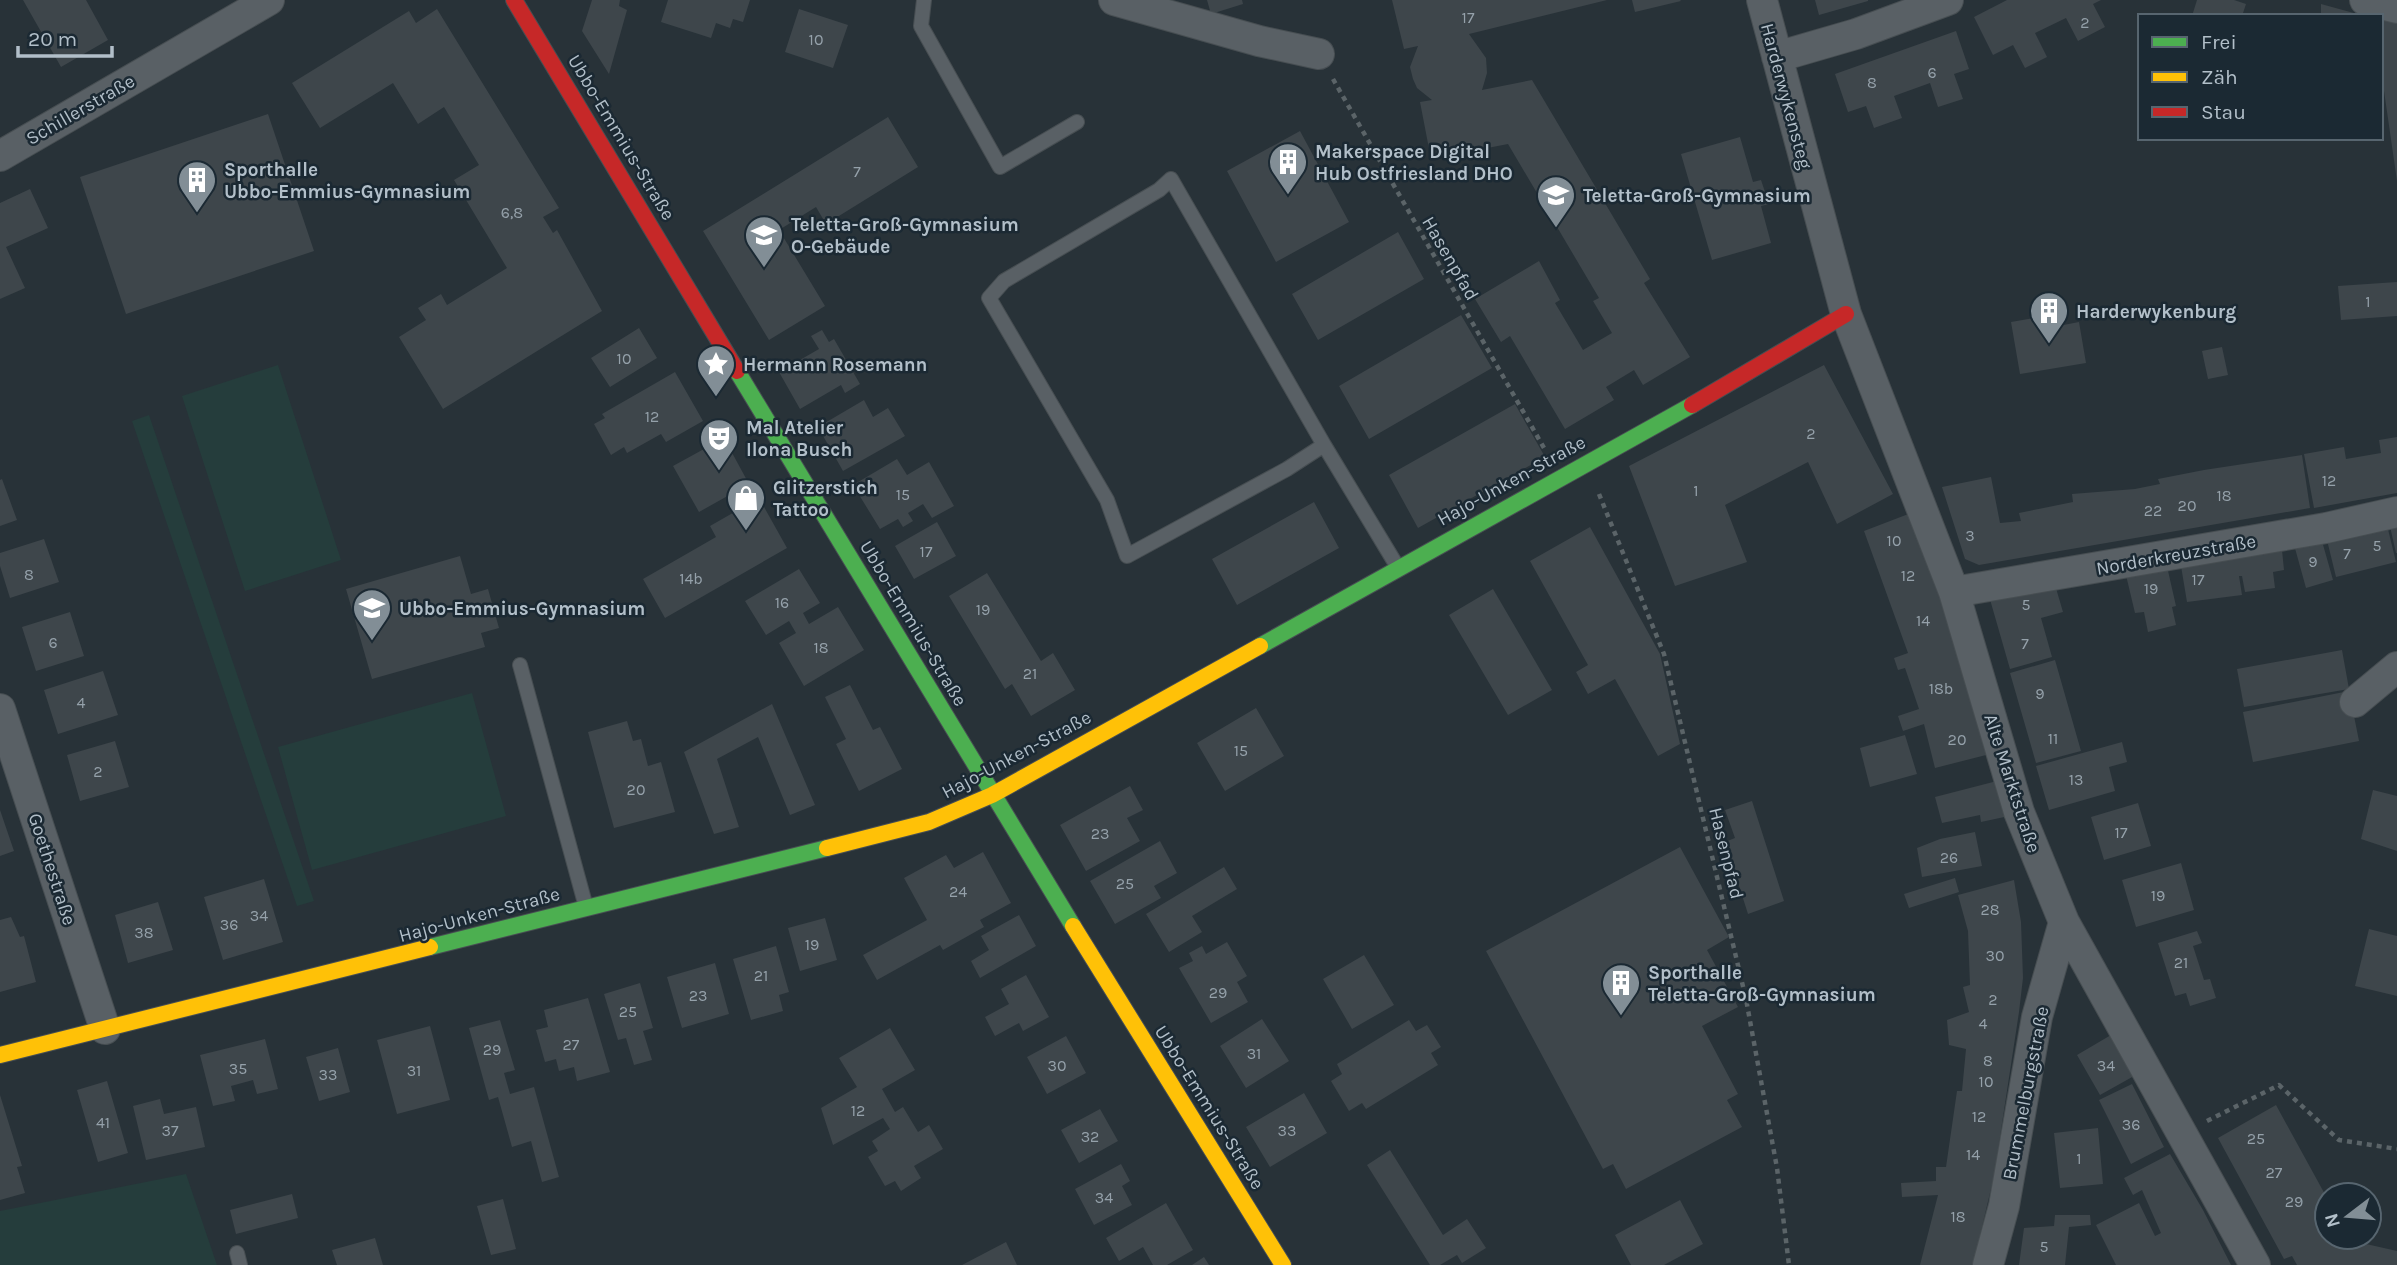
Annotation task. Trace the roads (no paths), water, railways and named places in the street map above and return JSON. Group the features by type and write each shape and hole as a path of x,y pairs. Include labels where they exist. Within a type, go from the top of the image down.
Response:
{"street":[{"name":"Schillerstraße","path":"0,156 269,0"},
{"name":"Ubbo-Emmius-Straße","path":"514,0 992,795 1283,1265"},
{"path":"1114,0 1259,41 1319,54"},
{"name":"Harderwykensteg","path":"1762,0 1846,314"},
{"path":"1777,57 1856,34 1948,0"},
{"path":"2365,0 2397,8"},
{"name":"Hajo-Unken-Straße","path":"0,1055 929,822 992,795 1736,380 1846,314"},
{"name":"Alte Marktstraße","path":"1846,314 1954,592 2019,812 2064,922 2255,1265"},
{"name":"Norderkreuzstraße","path":"1954,592 2326,528 2397,512"},
{"path":"2355,702 2397,667"},
{"name":"Goethestraße","path":"0,709 106,1029"},
{"name":"Brummelburgstraße","path":"1988,1265 2004,1206 2037,1017 2064,922"}],"lane":[{"path":"924,0 921,26 1000,167 1077,122"},
{"path":"1324,445 1287,469 1127,555 1107,500 989,298 1004,281 1159,190 1171,179 1324,445 1398,567"},
{"path":"520,665 587,908"}],"place":[{"name":"Makerspace Digital Hub Ostfriesland DHO","path":"1288,196"},
{"name":"Sporthalle Ubbo-Emmius-Gymnasium","path":"197,214"},
{"name":"Teletta-Groß-Gymnasium","path":"1556,229"},
{"name":"Teletta-Groß-Gymnasium O-Gebäude","path":"764,269"},
{"name":"Harderwykenburg","path":"2049,345"},
{"name":"Hermann Rosemann","path":"716,398"},
{"name":"Mal Atelier Ilona Busch","path":"719,472"},
{"name":"Glitzerstich Tattoo","path":"746,532"},
{"name":"Ubbo-Emmius-Gymnasium","path":"372,642"},
{"name":"Sporthalle Teletta-Groß-Gymnasium","path":"1621,1017"}]}
